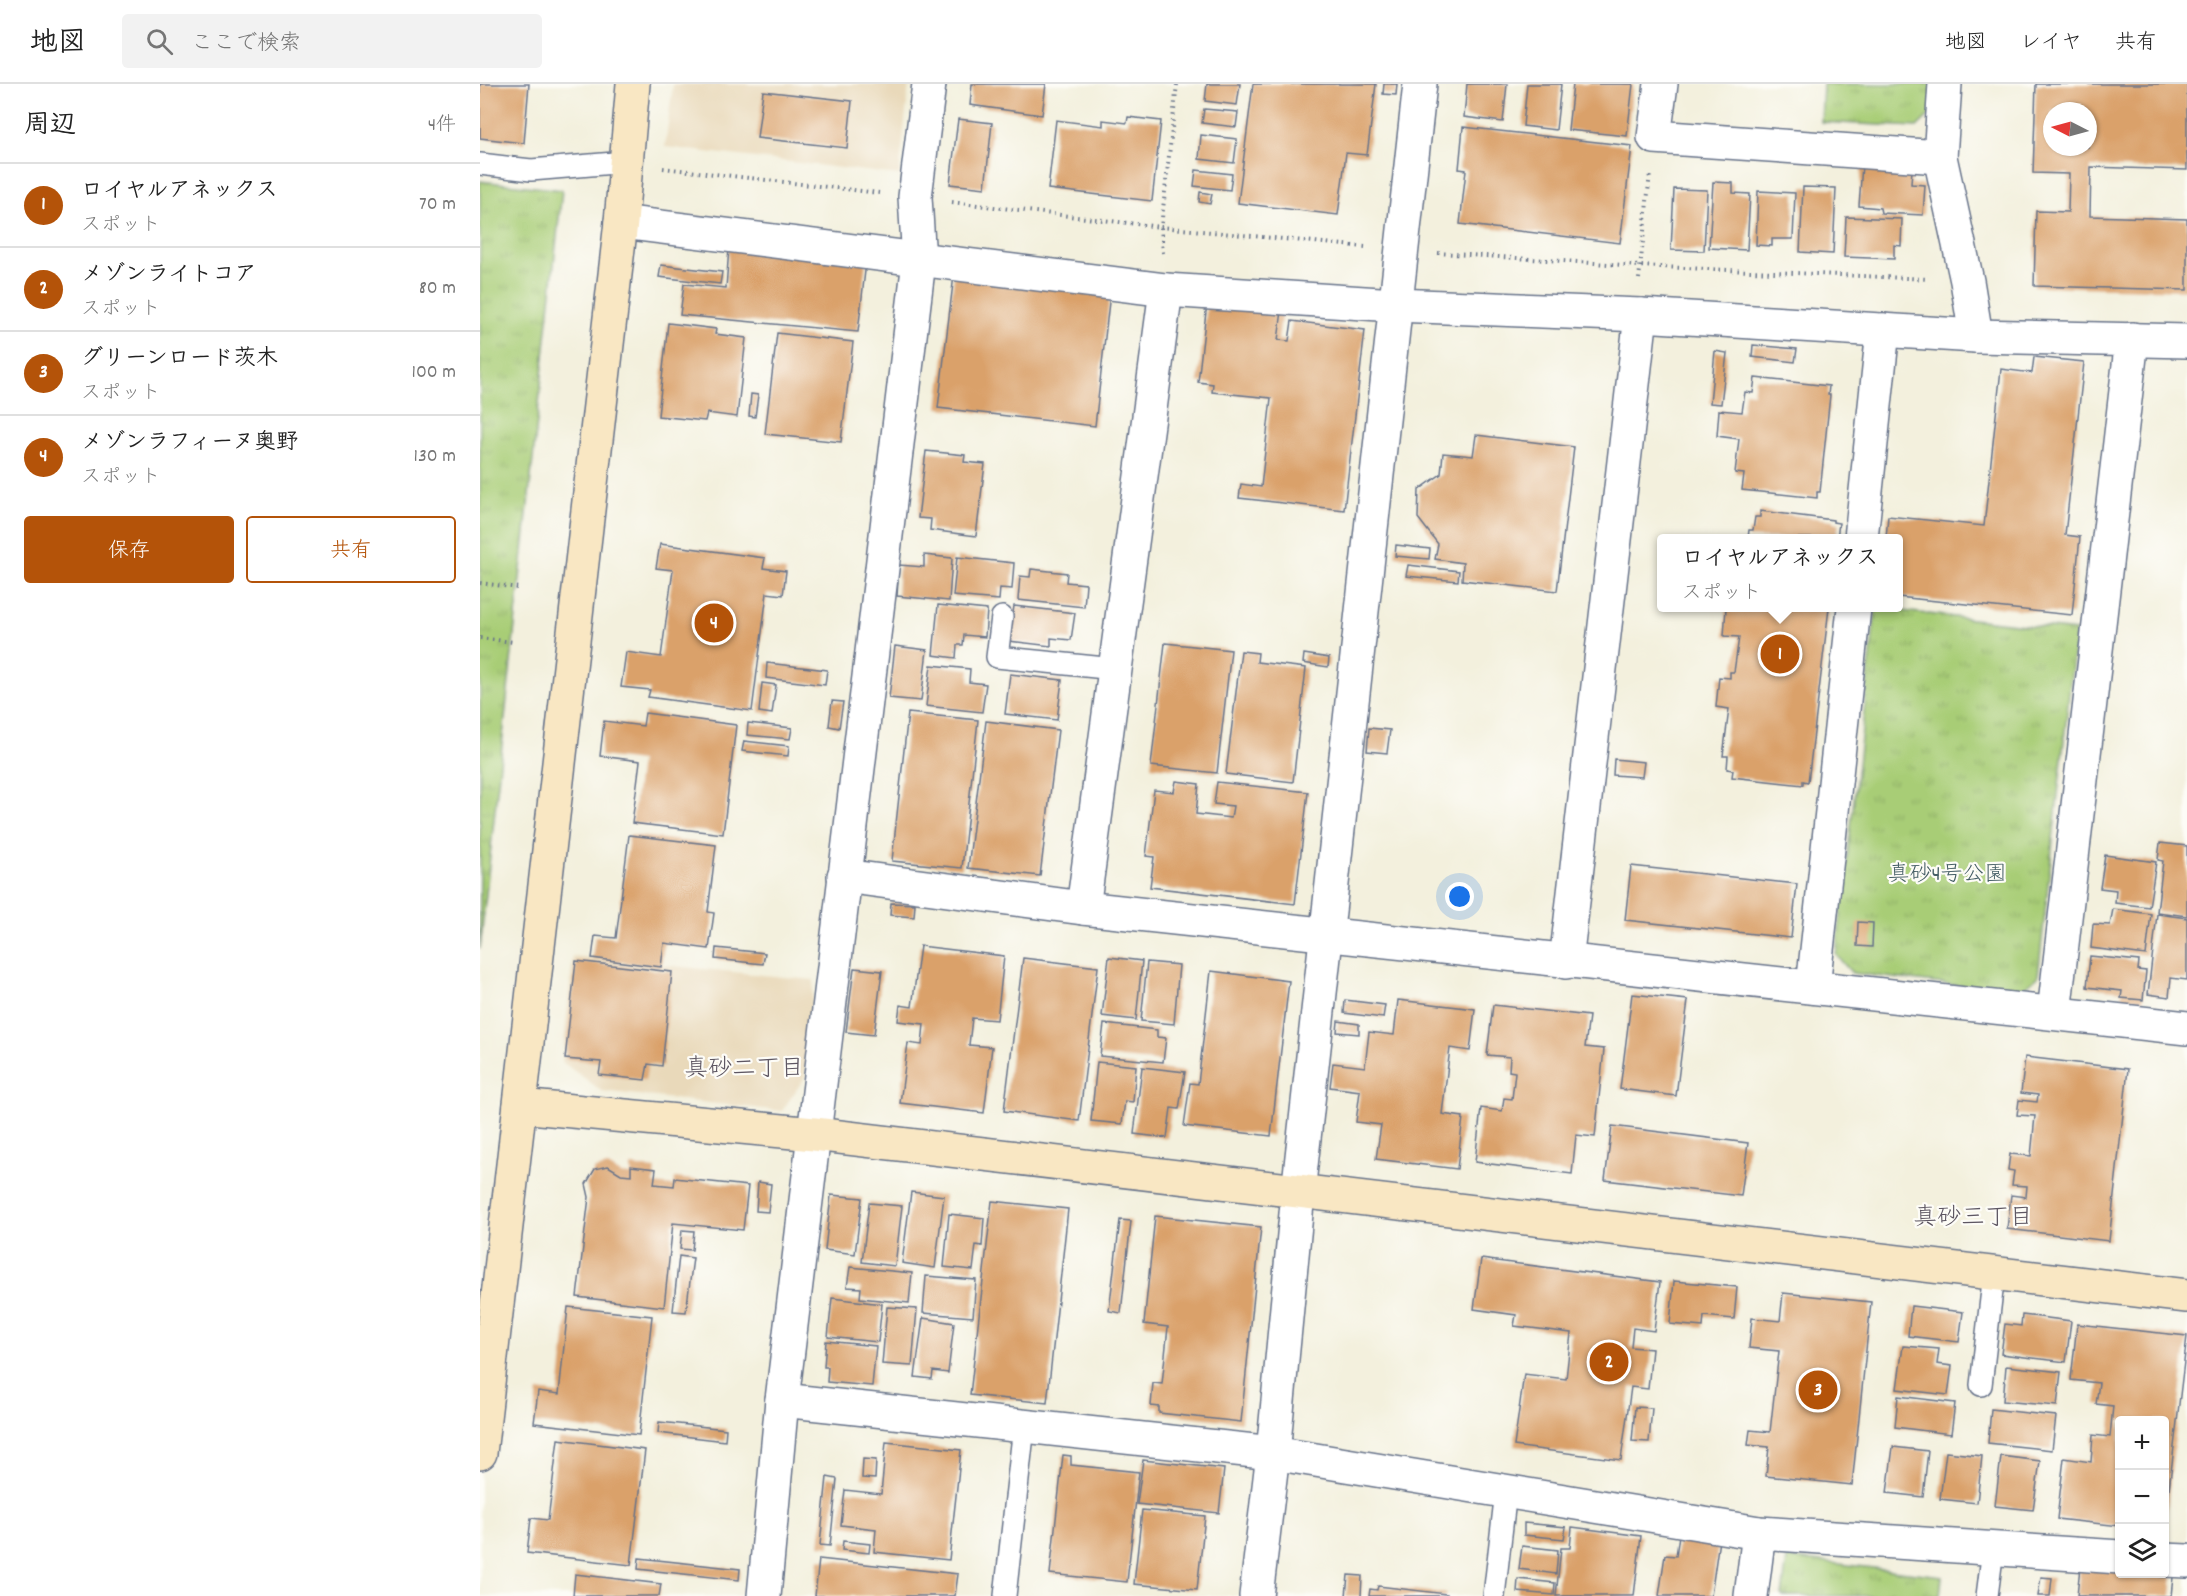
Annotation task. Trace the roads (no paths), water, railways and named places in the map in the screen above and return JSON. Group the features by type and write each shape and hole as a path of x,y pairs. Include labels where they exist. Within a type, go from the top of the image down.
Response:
{"street":[{"path":"480,1453 621,222 633,84"},
{"path":"764,1596 782,1400 919,261 915,197 929,84"},
{"path":"1256,1596 1273,1453 1298,1192 1420,84"},
{"path":"1661,84 1654,137 1940,157"},
{"path":"1945,84 1940,157 1967,281 1976,336"},
{"path":"621,222 919,261 1166,290 1395,305 1641,315 1976,336 2187,341"},
{"path":"1083,908 1166,290"},
{"path":"1566,962 1641,315"},
{"path":"1861,534 1883,330"},
{"path":"2054,1014 2132,339"},
{"path":"1813,987 1854,612"},
{"path":"844,876 1083,908 2187,1028"},
{"path":"520,1106 814,1134 2187,1296"},
{"path":"782,1400 1273,1453 1759,1533 2115,1557"},
{"path":"1751,1596 1759,1533"},
{"path":"2169,1560 2187,1561"}],"lane":[{"path":"480,164 531,170 626,162"},
{"path":"1002,617 997,657 1115,669"},
{"path":"1981,1384 1994,1273"},
{"path":"1005,1596 1024,1426"},
{"path":"1494,1596 1506,1491"},
{"path":"1987,1596 1993,1549"}],"place":[{"name":"メゾンラフィーヌ奥野","path":"714,623"},
{"name":"ロイヤルアネックス","path":"1780,654"},
{"name":"メゾンライトコア","path":"1609,1362"},
{"name":"グリーンロード茨木","path":"1818,1390"}],"district":[{"name":"真砂二丁目","path":"744,1070"},
{"name":"真砂三丁目","path":"1973,1219"}],"park label":[{"name":"真砂4号公園","path":"1947,875"}]}
